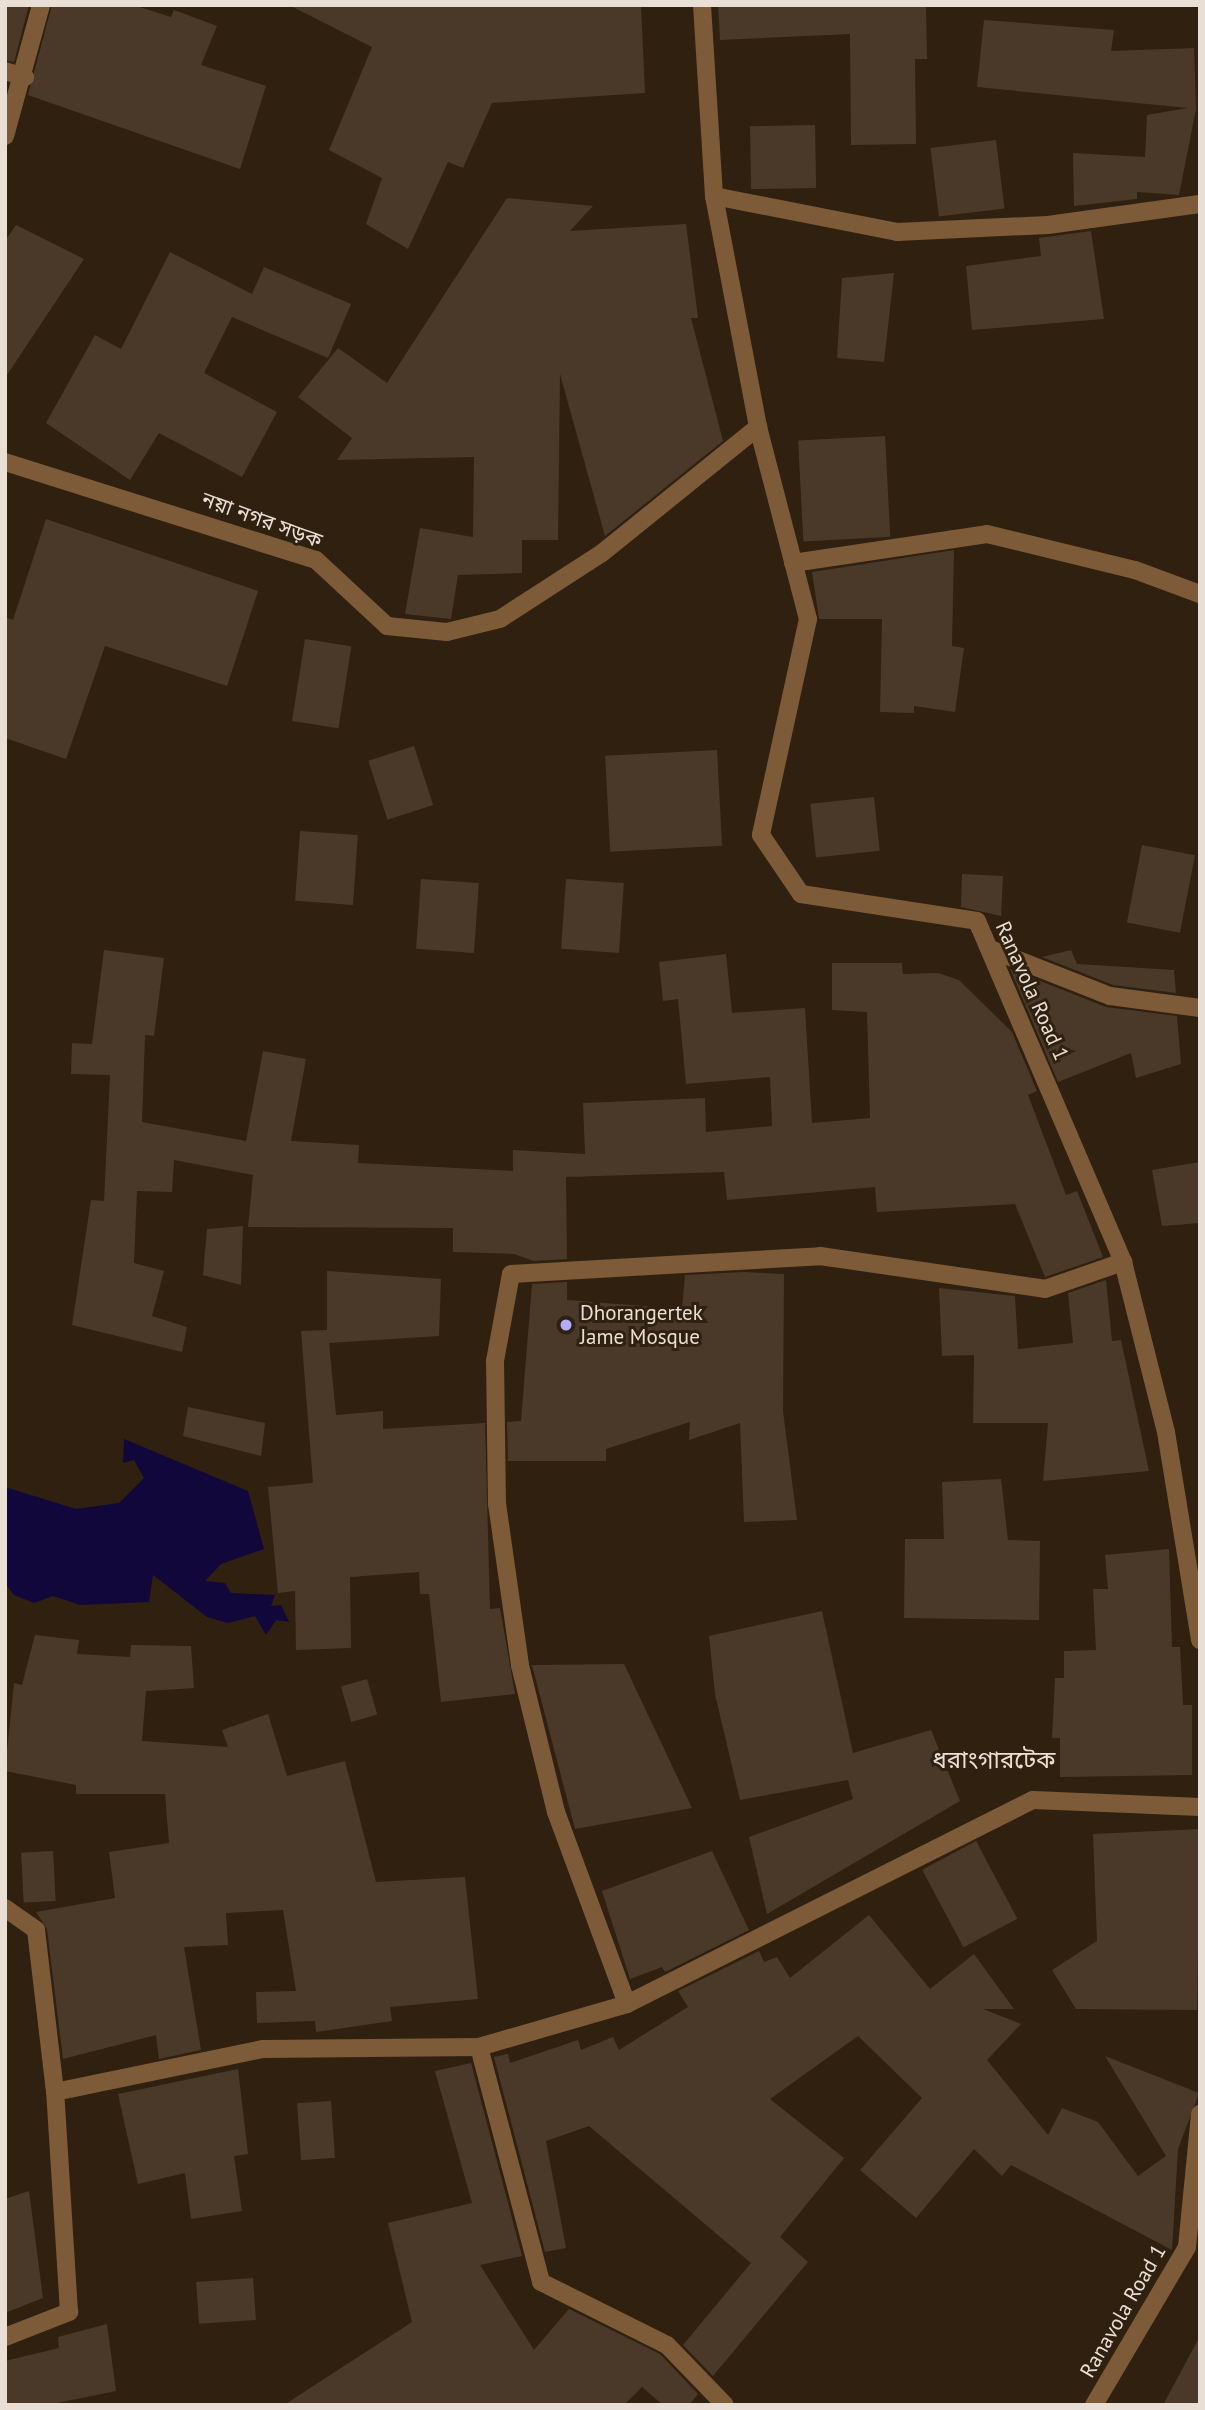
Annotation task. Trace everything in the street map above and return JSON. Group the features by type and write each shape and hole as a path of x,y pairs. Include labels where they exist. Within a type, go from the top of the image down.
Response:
{"street":[{"path":"5,136 25,77 41,5"},
{"name":"Ranavola Road 1","path":"702,5 714,196 758,427 808,619 761,835 801,894 976,921 1123,1262 1166,1432 1200,1640"},
{"path":"5,71 25,77"},
{"path":"714,196 897,232 1048,225 1200,204"},
{"name":"নয়া নগর সড়ক","path":"5,462 316,560 387,626 447,632 500,618 602,553 758,427"},
{"path":"793,563 987,534 1135,570 1200,594"},
{"path":"990,949 1110,996 1200,1009"},
{"path":"627,2004 556,1812 520,1665 497,1490 495,1361 511,1274 820,1256 1045,1289 1123,1262"},
{"path":"55,2092 263,2049 479,2047 627,2004 1033,1800 1200,1807"},
{"path":"5,1908 36,1930 55,2092 69,2312 5,2337"},
{"path":"479,2047 541,2283 667,2345 725,2405"},
{"name":"Ranavola Road 1","path":"1094,2405 1187,2247 1200,2114"}],"shaded area":[{"path":"124,1439 248,1491 264,1549 221,1564 205,1581 225,1583 231,1593 275,1595 271,1606 281,1605 289,1622 276,1620 266,1635 255,1616 228,1623 207,1617 153,1575 149,1602 80,1605 53,1596 34,1603 14,1595 5,1583 5,1487 76,1509 119,1503 144,1478 134,1460 123,1463"}],"building":[{"path":"5,5 29,5 14,62 5,60"},
{"path":"52,5 133,5 171,17 174,10 217,26 201,65 266,86 240,169 28,95"},
{"path":"289,5 641,5 645,93 492,103 463,168 448,162 408,249 366,224 382,178 329,150 372,47"},
{"path":"718,5 926,5 927,59 915,59 916,144 851,145 850,34 720,40"},
{"path":"984,20 1114,30 1111,51 1194,48 1196,109 1179,195 1137,192 1137,199 1074,206 1073,153 1145,157 1147,115 1188,108 977,87"},
{"path":"815,125 816,188 751,189 750,126"},
{"path":"996,140 1004,208 939,217 930,148"},
{"path":"507,198 593,206 570,231 686,224 698,318 691,318 723,441 605,536 560,374 558,540 522,540 522,573 458,575 451,619 405,614 420,528 473,537 474,457 337,460 352,438 298,397 338,348 387,383"},
{"path":"16,225 84,259 5,378 5,241"},
{"path":"1091,231 1104,319 972,330 966,266 1041,256 1039,238"},
{"path":"170,252 252,294 264,267 351,304 328,358 232,317 204,373 277,412 242,477 159,433 130,480 46,423 95,335 121,349"},
{"path":"894,273 884,362 837,358 842,278"},
{"path":"885,436 890,537 803,541 798,441"},
{"path":"46,519 258,591 227,686 105,646 66,759 5,738 5,617 13,620"},
{"path":"954,550 952,646 964,648 955,712 914,706 914,713 880,712 882,619 819,619 812,572"},
{"path":"305,639 351,646 338,728 292,721"},
{"path":"414,746 433,805 388,820 368,761"},
{"path":"717,750 722,846 610,852 605,756"},
{"path":"874,797 880,851 816,857 810,804"},
{"path":"300,831 358,835 353,905 295,901"},
{"path":"1142,845 1195,855 1180,933 1127,923"},
{"path":"962,874 1003,876 1001,916 961,907"},
{"path":"421,879 479,883 474,953 416,949"},
{"path":"566,879 624,883 619,953 561,949"},
{"path":"104,950 164,958 154,1036 145,1035 142,1122 246,1141 263,1051 306,1059 291,1141 359,1145 358,1163 513,1171 513,1150 585,1154 583,1103 705,1098 706,1132 772,1126 770,1077 686,1084 678,999 663,1001 659,962 726,954 732,1013 805,1008 812,1123 870,1118 867,1012 832,1010 832,963 902,963 903,974 938,973 959,980 1012,1032 1037,1091 1028,1095 1066,1195 1077,1191 1103,1257 1045,1277 1015,1204 877,1212 875,1187 727,1200 724,1172 566,1177 567,1259 534,1261 514,1254 453,1252 453,1228 248,1227 253,1175 174,1160 172,1192 137,1191 134,1263 164,1271 152,1316 187,1327 182,1352 72,1325 91,1200 104,1201 110,1075 71,1074 72,1043 92,1044"},
{"path":"1071,950 1077,964 1174,970 1176,993 1113,985 1042,957"},
{"path":"1010,969 1106,1007 1177,1016 1181,1064 1136,1078 1131,1053 1058,1082"},
{"path":"1200,1162 1200,1223 1162,1226 1152,1170"},
{"path":"243,1226 241,1285 203,1275 207,1229"},
{"path":"327,1271 441,1279 439,1336 329,1343 336,1415 383,1411 383,1429 485,1423 490,1609 500,1608 515,1694 441,1702 429,1594 420,1594 419,1572 350,1577 351,1648 296,1650 295,1591 278,1593 268,1487 313,1483 301,1331 327,1330"},
{"path":"744,1272 784,1274 783,1411 797,1520 744,1522 740,1423 689,1440 690,1422 606,1449 606,1461 508,1461 507,1422 521,1421 532,1284 567,1282 567,1300 682,1309 685,1275"},
{"path":"1106,1280 1112,1341 1121,1340 1149,1471 1043,1481 1048,1423 973,1423 974,1355 942,1356 939,1288 1015,1296 1018,1349 1073,1343 1068,1293"},
{"path":"188,1407 265,1423 261,1456 183,1436"},
{"path":"1001,1479 1008,1540 1040,1541 1039,1620 904,1618 905,1539 944,1539 942,1482"},
{"path":"1169,1549 1172,1647 1180,1647 1183,1705 1192,1705 1192,1775 1060,1777 1060,1738 1052,1738 1055,1678 1064,1678 1064,1651 1096,1650 1093,1589 1108,1589 1105,1555"},
{"path":"822,1611 853,1753 931,1730 960,1801 767,1914 749,1837 853,1799 848,1780 740,1800 715,1694 709,1636"},
{"path":"35,1635 79,1640 77,1654 130,1657 131,1645 191,1646 194,1688 146,1691 142,1741 228,1747 222,1730 268,1714 287,1776 345,1761 376,1882 465,1877 478,1999 390,2007 392,2021 316,2032 315,2021 257,2023 256,1992 296,1991 283,1910 226,1913 228,1945 184,1947 201,2050 159,2059 156,2035 63,2059 47,1929 36,1912 115,1898 109,1852 169,1843 165,1794 76,1794 76,1785 5,1771 14,1683 22,1685"},
{"path":"624,1664 692,1808 575,1829 532,1665"},
{"path":"367,1679 377,1715 351,1722 341,1686"},
{"path":"1200,1829 1197,2010 1076,2009 1052,1970 1097,1941 1093,1834"},
{"path":"976,1841 1017,1919 963,1947 922,1870"},
{"path":"53,1851 56,1901 24,1903 21,1853"},
{"path":"712,1851 749,1930 665,1972 662,1967 630,1979 602,1891"},
{"path":"869,1915 930,1989 974,1954 1014,2009 983,2009 1021,2024 987,2060 1048,2135 1062,2108 1098,2122 1138,2176 1166,2156 1105,2056 1199,2093 1178,2149 1172,2250 1011,2165 1002,2176 974,2149 916,2218 860,2170 922,2098 858,2036 770,2099 844,2158 780,2237 808,2262 713,2376 683,2345 751,2263 589,2126 546,2141 566,2248 545,2252 494,2057 508,2054 510,2063 578,2040 581,2050 613,2037 619,2050 688,2007 678,1991 759,1951 764,1962 777,1957 790,1978"},
{"path":"471,2063 522,2256 480,2265 534,2350 569,2309 660,2354 698,2394 689,2405 663,2405 642,2387 624,2405 284,2405 412,2322 388,2223 472,2203 435,2071"},
{"path":"238,2069 248,2154 234,2156 242,2211 191,2219 185,2173 138,2184 118,2094"},
{"path":"331,2101 335,2158 301,2160 297,2103"},
{"path":"29,2191 43,2298 5,2313 5,2199"},
{"path":"253,2278 256,2320 199,2324 196,2282"},
{"path":"107,2324 116,2391 47,2405 5,2405 5,2361 59,2348 58,2337"},
{"path":"1200,2336 1200,2405 1163,2405"}],"place":[{"name":"Dhorangertek Jame Mosque","path":"566,1325"}],"district":[{"name":"ধরাংগারটেক","path":"994,1760"}]}
